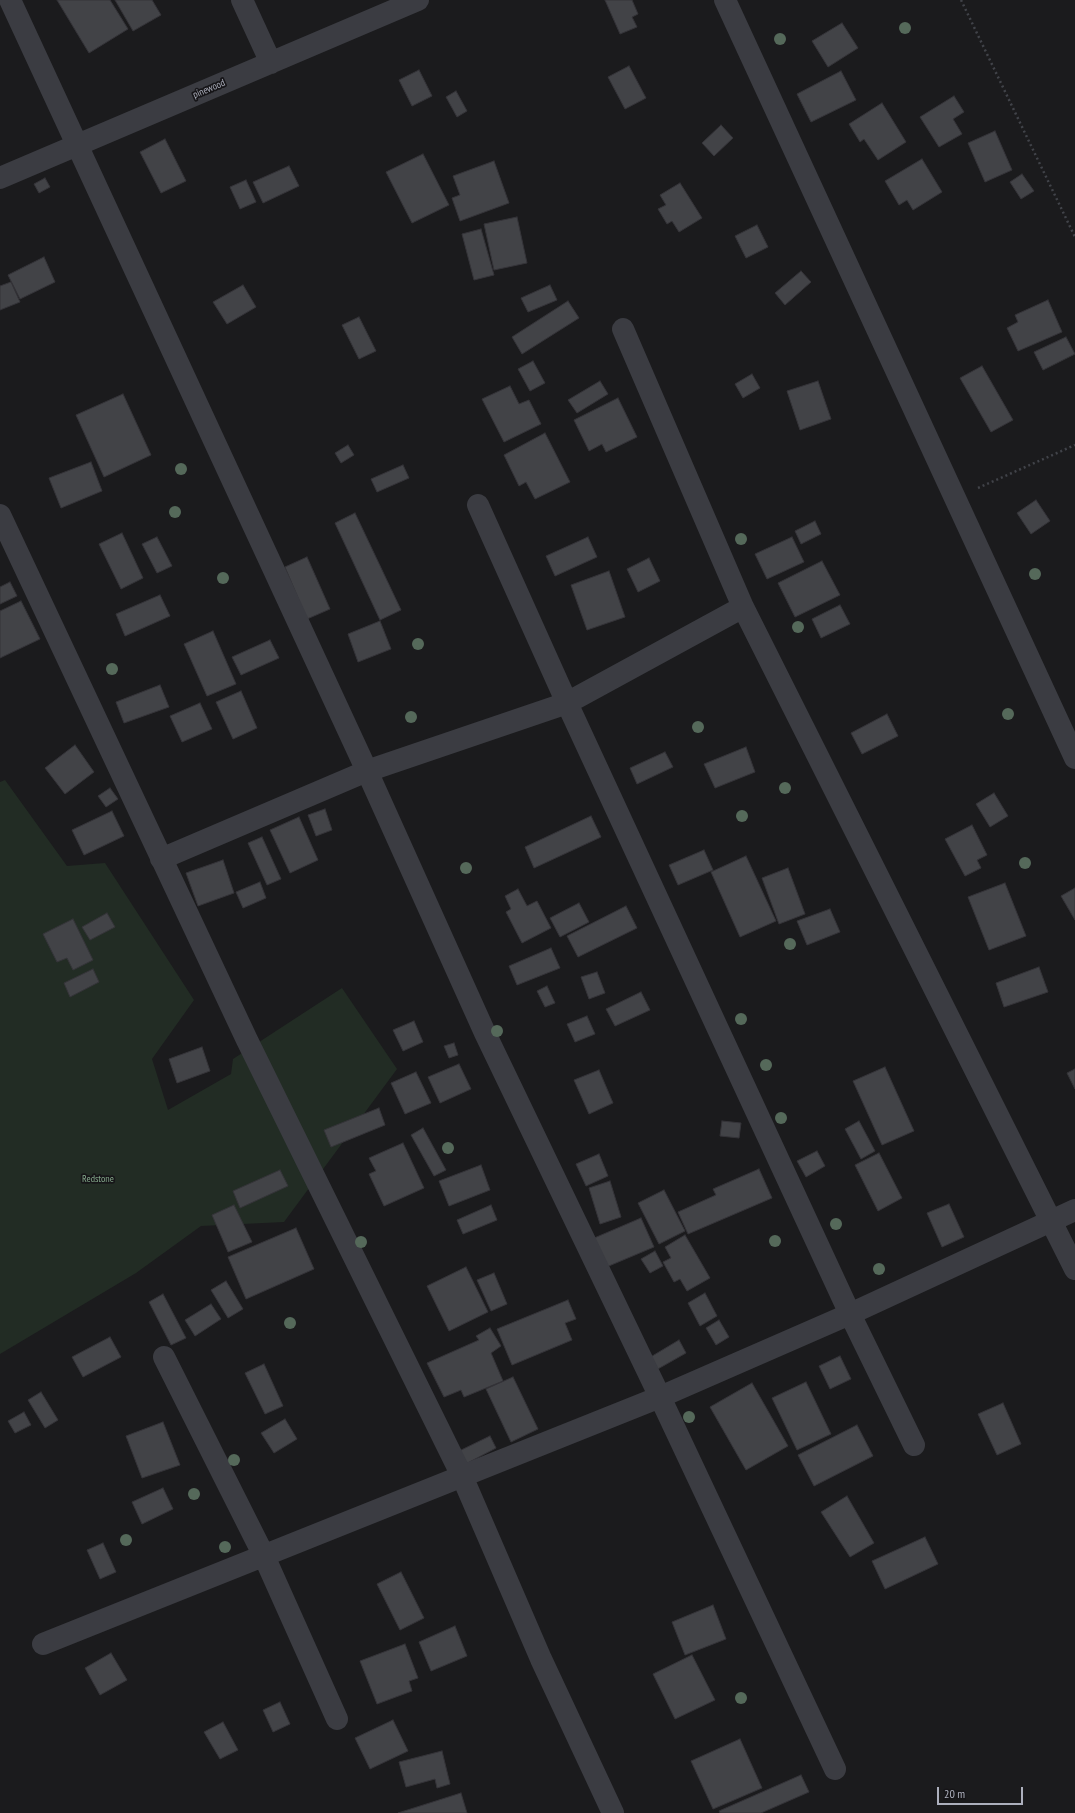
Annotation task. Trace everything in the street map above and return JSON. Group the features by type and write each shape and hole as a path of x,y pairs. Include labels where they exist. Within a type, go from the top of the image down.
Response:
{"street":[{"path":"10,0 367,771 485,1033 660,1396 835,1769"},
{"path":"242,0 271,63"},
{"name":"pinewood","path":"0,178 418,0"},
{"path":"725,0 1075,758"},
{"path":"623,329 743,607 1075,1269"},
{"path":"478,505 567,702 850,1314 914,1445"},
{"path":"0,515 247,1040 462,1476 541,1659 613,1813"},
{"path":"161,859 367,771 567,702 743,607"},
{"path":"43,1644 660,1396 850,1314 1075,1210"},
{"path":"164,1357 264,1556 337,1719"}],"path":[{"path":"961,0 1075,237"},
{"path":"956,498 1075,445"}],"green space":[{"name":"Redstone","path":"5,780 67,866 105,863 194,1000 152,1059 168,1110 231,1074 233,1059 342,988 397,1069 284,1222 201,1226 136,1273 0,1354 0,782"}],"building":[{"path":"57,0 110,0 128,29 89,53"},
{"path":"115,0 152,0 161,15 133,31"},
{"path":"605,0 632,0 638,14 632,17 637,27 620,34"},
{"path":"842,23 858,48 828,67 812,41"},
{"path":"629,66 646,98 625,109 608,77"},
{"path":"419,70 432,96 412,106 399,80"},
{"path":"841,71 856,100 811,122 797,94"},
{"path":"456,91 467,111 457,117 446,97"},
{"path":"954,96 964,112 953,119 962,134 939,147 920,117"},
{"path":"882,103 906,142 878,160 864,139 860,142 849,124"},
{"path":"721,125 733,138 714,156 702,143"},
{"path":"995,131 1012,170 985,182 968,143"},
{"path":"165,139 186,181 161,193 140,152"},
{"path":"423,154 449,205 412,223 386,172"},
{"path":"922,159 942,192 913,210 907,200 899,205 885,181"},
{"path":"494,161 509,203 460,221 452,198 460,195 453,176"},
{"path":"289,166 299,186 263,203 253,182"},
{"path":"1022,174 1034,191 1021,199 1010,182"},
{"path":"45,178 50,187 39,193 34,184"},
{"path":"246,180 256,202 240,209 230,187"},
{"path":"680,183 702,218 679,232 672,221 667,224 658,209 666,205 660,195"},
{"path":"517,217 527,263 494,270 484,224"},
{"path":"757,225 768,247 746,258 735,236"},
{"path":"481,229 494,275 474,280 462,234"},
{"path":"44,257 55,282 20,299 8,275"},
{"path":"801,271 811,282 785,305 775,293"},
{"path":"11,282 20,302 0,310 0,286"},
{"path":"243,285 256,307 227,324 213,302"},
{"path":"550,285 557,300 528,312 521,298"},
{"path":"1048,300 1062,332 1018,351 1007,328 1018,322 1015,315"},
{"path":"568,301 579,318 522,354 512,337"},
{"path":"359,317 376,351 359,359 342,325"},
{"path":"1066,337 1075,354 1043,370 1034,352"},
{"path":"533,361 545,383 530,391 518,369"},
{"path":"982,366 1013,420 991,432 960,378"},
{"path":"752,374 760,388 743,398 735,384"},
{"path":"600,381 608,394 577,413 568,400"},
{"path":"818,381 831,419 800,430 787,391"},
{"path":"510,386 519,404 529,400 541,424 504,442 482,399"},
{"path":"123,394 151,455 104,477 76,415"},
{"path":"618,398 637,437 606,452 602,444 589,451 574,420"},
{"path":"545,433 570,482 535,499 526,482 519,486 504,455"},
{"path":"348,445 354,455 341,463 335,453"},
{"path":"91,462 102,491 61,508 49,478"},
{"path":"403,465 409,478 377,492 371,479"},
{"path":"1036,500 1050,521 1031,534 1017,513"},
{"path":"355,513 401,610 380,620 335,523"},
{"path":"815,521 821,534 801,544 795,531"},
{"path":"122,533 143,578 121,589 99,544"},
{"path":"157,537 172,566 157,573 142,544"},
{"path":"588,537 597,557 555,576 546,556"},
{"path":"792,537 804,562 767,579 755,554"},
{"path":"307,557 330,609 307,619 285,567"},
{"path":"649,558 660,581 638,592 627,569"},
{"path":"822,561 840,595 795,617 778,583"},
{"path":"609,571 625,617 587,630 571,585"},
{"path":"10,582 17,596 0,604 0,587"},
{"path":"160,595 170,616 125,636 116,614"},
{"path":"21,601 40,639 0,658 0,611"},
{"path":"840,605 850,624 821,638 812,619"},
{"path":"380,621 391,649 358,662 348,634"},
{"path":"213,631 236,684 207,696 184,644"},
{"path":"270,640 279,658 241,675 232,657"},
{"path":"160,685 169,707 124,723 116,702"},
{"path":"241,691 257,728 233,739 216,702"},
{"path":"200,703 212,729 182,742 170,716"},
{"path":"887,714 898,736 862,754 851,733"},
{"path":"75,745 94,772 65,794 45,768"},
{"path":"746,747 755,772 715,788 704,764"},
{"path":"665,752 673,767 637,784 630,768"},
{"path":"110,788 118,799 106,807 98,796"},
{"path":"994,793 1008,816 990,827 976,804"},
{"path":"325,809 332,830 316,836 308,815"},
{"path":"112,811 124,836 84,855 72,830"},
{"path":"591,816 601,837 534,868 525,847"},
{"path":"299,817 318,860 290,873 270,830"},
{"path":"972,825 987,855 977,860 981,868 965,876 945,839"},
{"path":"262,837 281,879 267,885 248,843"},
{"path":"704,850 713,870 678,885 669,865"},
{"path":"746,856 776,921 740,937 711,872"},
{"path":"223,860 234,893 198,906 186,873"},
{"path":"788,868 805,914 779,924 762,878"},
{"path":"260,882 266,898 243,908 236,892"},
{"path":"1005,883 1026,936 989,950 968,897"},
{"path":"1075,888 1075,920 1061,896"},
{"path":"518,889 527,906 537,901 551,928 522,943 506,912 511,909 505,896"},
{"path":"579,903 589,922 560,937 550,918"},
{"path":"626,906 637,928 578,957 567,936"},
{"path":"830,909 840,932 807,945 797,921"},
{"path":"107,913 115,927 90,940 82,927"},
{"path":"73,919 93,960 73,970 67,958 57,962 43,934"},
{"path":"551,948 560,968 517,985 509,966"},
{"path":"1039,967 1048,992 1004,1007 996,983"},
{"path":"93,969 99,982 70,997 64,983"},
{"path":"597,972 605,993 589,999 581,977"},
{"path":"547,986 555,1003 545,1007 537,991"},
{"path":"641,992 650,1010 615,1026 606,1009"},
{"path":"587,1016 595,1034 575,1042 567,1024"},
{"path":"414,1021 423,1042 403,1051 393,1030"},
{"path":"454,1043 458,1055 449,1058 444,1046"},
{"path":"202,1047 210,1071 177,1083 169,1059"},
{"path":"459,1064 471,1089 440,1103 428,1077"},
{"path":"885,1067 914,1131 882,1145 853,1081"},
{"path":"1075,1069 1075,1089 1067,1073"},
{"path":"599,1070 613,1103 589,1114 574,1080"},
{"path":"416,1072 431,1103 405,1114 391,1083"},
{"path":"379,1108 385,1125 331,1147 324,1130"},
{"path":"722,1121 741,1123 739,1138 720,1136"},
{"path":"859,1121 875,1151 861,1159 845,1129"},
{"path":"423,1128 446,1170 434,1176 411,1135"},
{"path":"403,1143 424,1188 384,1206 369,1174 376,1171 369,1158"},
{"path":"817,1151 825,1166 806,1177 797,1161"},
{"path":"879,1153 902,1198 878,1211 855,1165"},
{"path":"599,1154 608,1176 586,1186 576,1164"},
{"path":"481,1165 490,1190 449,1206 439,1181"},
{"path":"759,1169 772,1198 688,1234 678,1212 716,1195 713,1189"},
{"path":"280,1170 288,1186 240,1208 233,1191"},
{"path":"610,1181 621,1217 600,1224 589,1188"},
{"path":"664,1190 685,1231 659,1244 638,1203"},
{"path":"949,1204 964,1237 942,1247 927,1213"},
{"path":"234,1205 252,1242 228,1252 212,1215"},
{"path":"491,1205 497,1220 463,1234 457,1220"},
{"path":"641,1218 654,1247 604,1268 592,1239"},
{"path":"296,1228 314,1269 246,1299 228,1257"},
{"path":"685,1235 710,1278 687,1291 680,1279 674,1282 663,1262 671,1258 665,1247"},
{"path":"655,1251 663,1266 650,1273 641,1259"},
{"path":"466,1267 488,1312 449,1331 427,1286"},
{"path":"494,1273 507,1304 491,1311 477,1280"},
{"path":"226,1281 243,1309 228,1318 211,1290"},
{"path":"705,1293 717,1316 700,1326 688,1303"},
{"path":"163,1294 186,1338 171,1345 149,1302"},
{"path":"568,1300 576,1319 565,1323 572,1340 512,1365 497,1329"},
{"path":"211,1304 221,1319 195,1336 185,1320"},
{"path":"719,1320 729,1337 716,1345 706,1328"},
{"path":"490,1328 501,1346 491,1353 503,1381 464,1397 461,1390 444,1397 427,1363 479,1340 476,1336"},
{"path":"110,1337 121,1357 83,1377 72,1357"},
{"path":"679,1340 686,1353 656,1370 649,1358"},
{"path":"840,1356 851,1379 830,1389 819,1366"},
{"path":"264,1364 283,1406 265,1414 245,1373"},
{"path":"513,1377 538,1429 511,1442 486,1389"},
{"path":"806,1382 831,1434 797,1450 772,1398"},
{"path":"752,1383 788,1446 746,1470 710,1407"},
{"path":"41,1392 58,1420 45,1428 28,1400"},
{"path":"1003,1403 1021,1444 997,1455 978,1414"},
{"path":"24,1412 31,1425 15,1433 8,1421"},
{"path":"285,1419 297,1439 274,1453 261,1433"},
{"path":"163,1422 180,1465 142,1478 126,1436"},
{"path":"857,1425 873,1456 814,1486 798,1455"},
{"path":"490,1436 496,1448 460,1467 453,1454"},
{"path":"163,1488 173,1509 142,1524 132,1502"},
{"path":"847,1496 874,1543 850,1557 821,1512"},
{"path":"925,1537 938,1564 885,1589 872,1561"},
{"path":"103,1543 116,1572 100,1579 87,1550"},
{"path":"401,1572 424,1618 400,1630 377,1584"},
{"path":"713,1605 726,1639 685,1655 672,1622"},
{"path":"455,1626 467,1656 431,1671 419,1642"},
{"path":"405,1644 418,1678 409,1681 412,1691 377,1704 360,1661"},
{"path":"111,1653 127,1680 100,1695 85,1668"},
{"path":"692,1655 715,1700 675,1719 653,1674"},
{"path":"280,1702 290,1724 273,1732 263,1710"},
{"path":"393,1720 408,1751 370,1769 355,1738"},
{"path":"223,1722 238,1750 220,1759 204,1732"},
{"path":"740,1739 762,1788 713,1809 691,1761"},
{"path":"442,1751 450,1784 437,1788 435,1779 406,1787 399,1762"},
{"path":"801,1775 809,1792 761,1813 720,1813 719,1811"},
{"path":"461,1793 467,1813 398,1813"}]}
